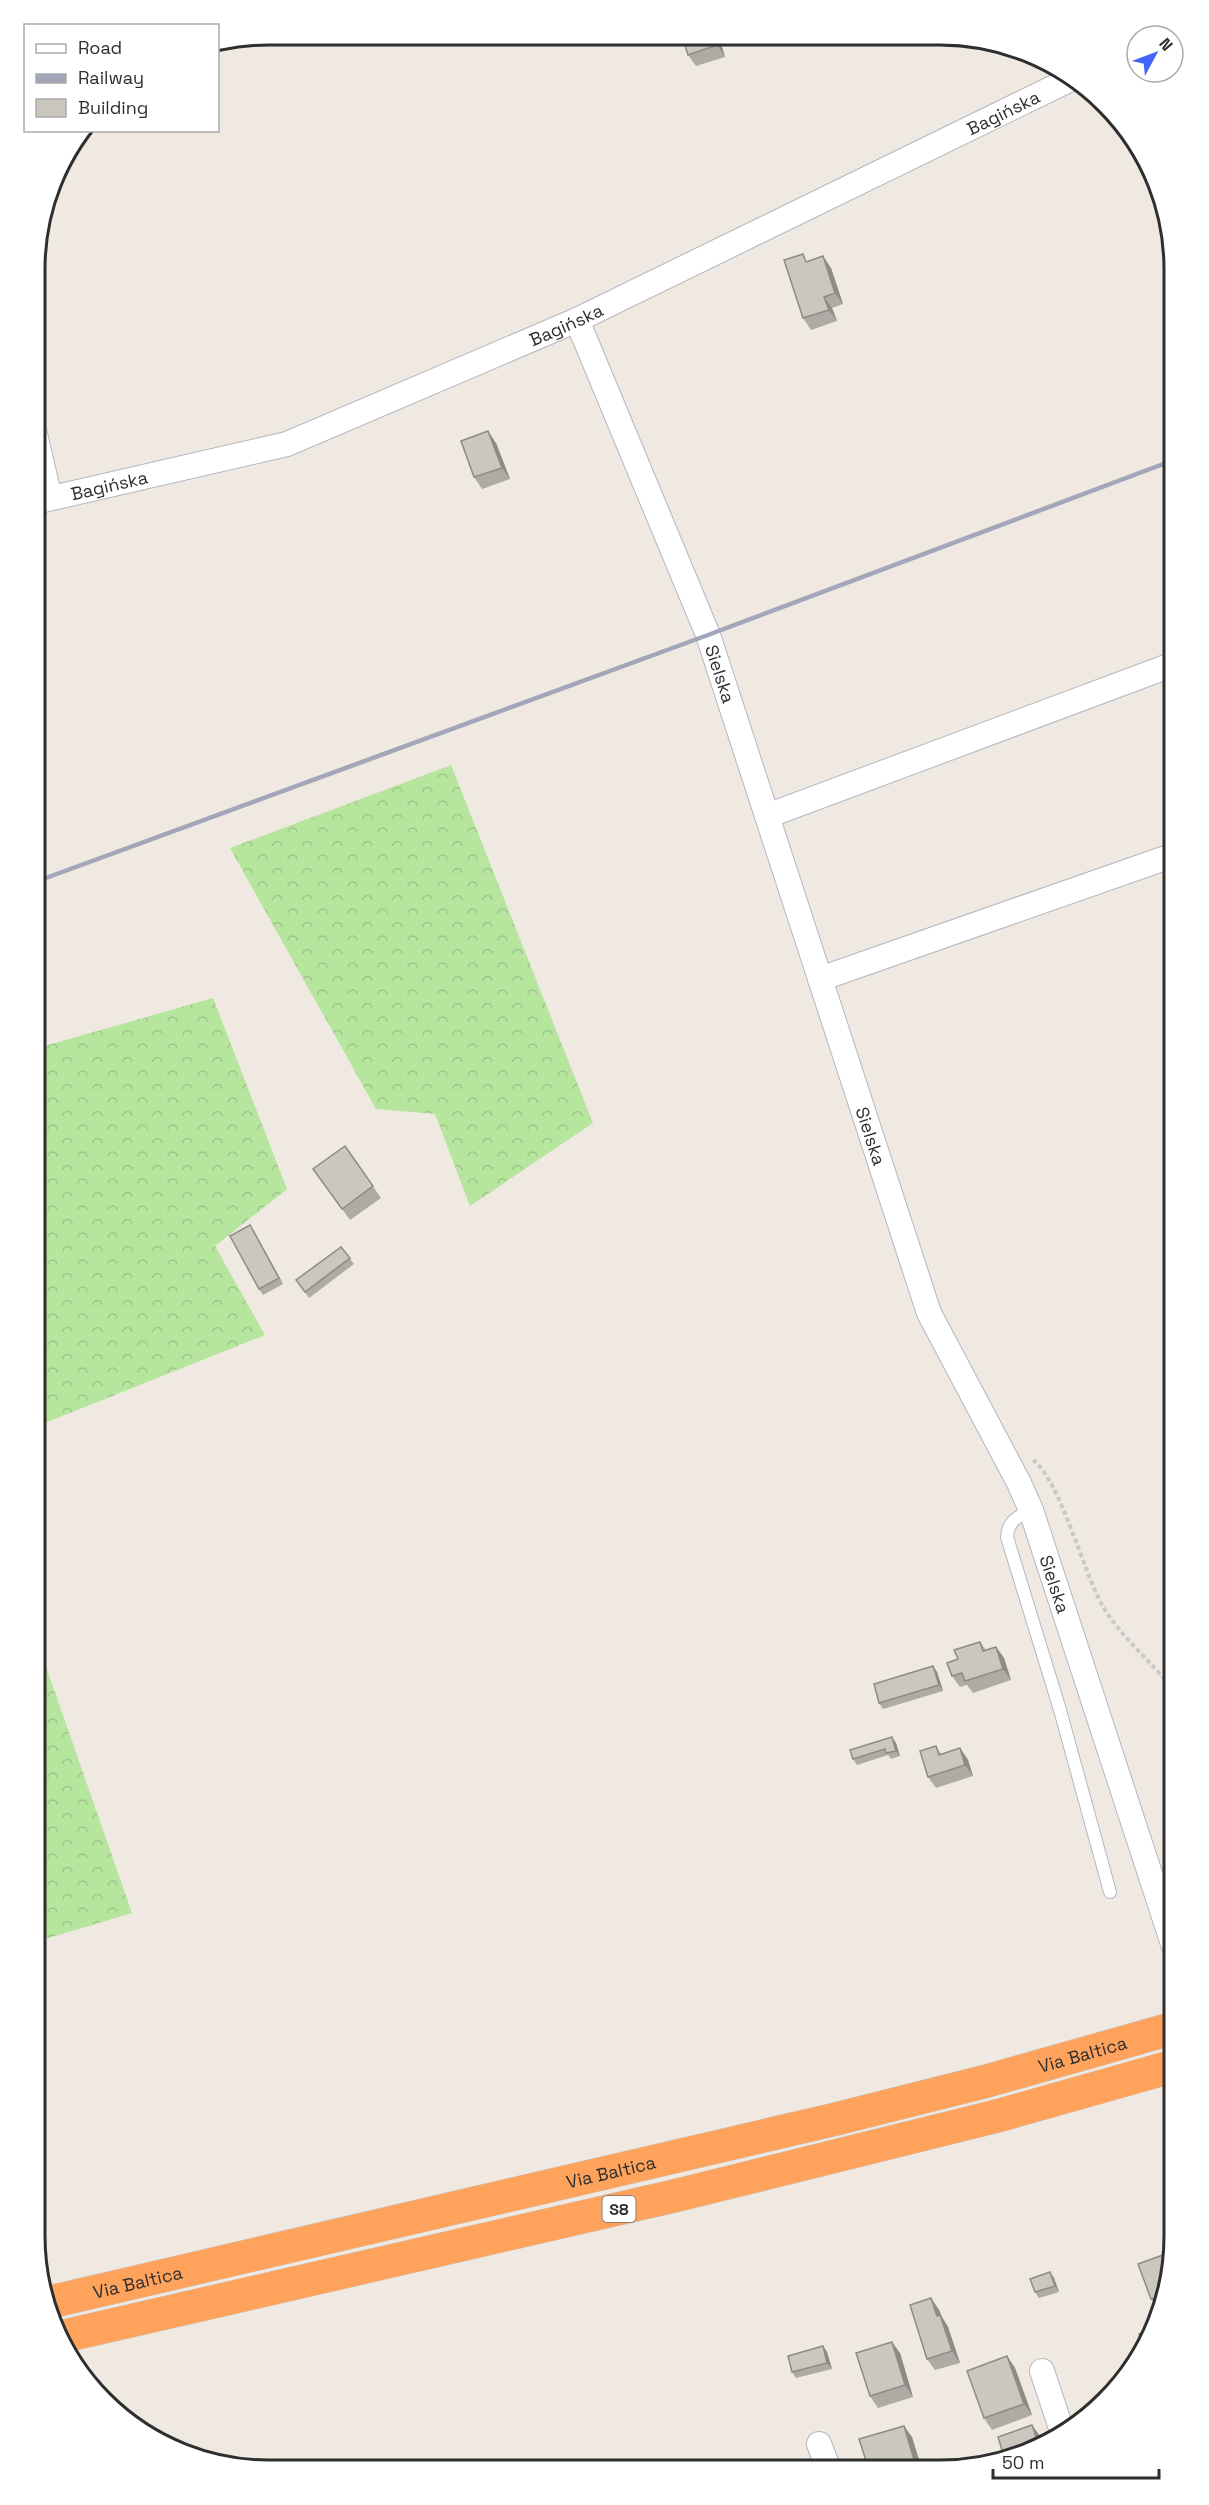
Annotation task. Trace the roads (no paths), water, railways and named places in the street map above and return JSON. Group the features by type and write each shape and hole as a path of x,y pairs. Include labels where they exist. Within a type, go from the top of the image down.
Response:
{"highway":[{"name":"Via Baltica","path":"55,2301 808,2126 987,2081 1164,2031"},
{"name":"Via Baltica","path":"68,2335 675,2196 997,2116 1164,2069"}],"street":[{"name":"Bagińska","path":"45,499 287,444 577,320 1064,82"},
{"name":"Sielska","path":"577,320 708,635 929,1313 1031,1510 1164,1916"},
{"path":"767,816 1164,668"},
{"path":"820,979 1164,859"},
{"path":"1042,2371 1060,2425"},
{"path":"819,2444 825,2460"}],"lane":[{"path":"1031,1510 1014,1519 1008,1528 1007,1538 1060,1710 1110,1892"}],"railway":[{"path":"45,878 708,635 1164,464"}]}
